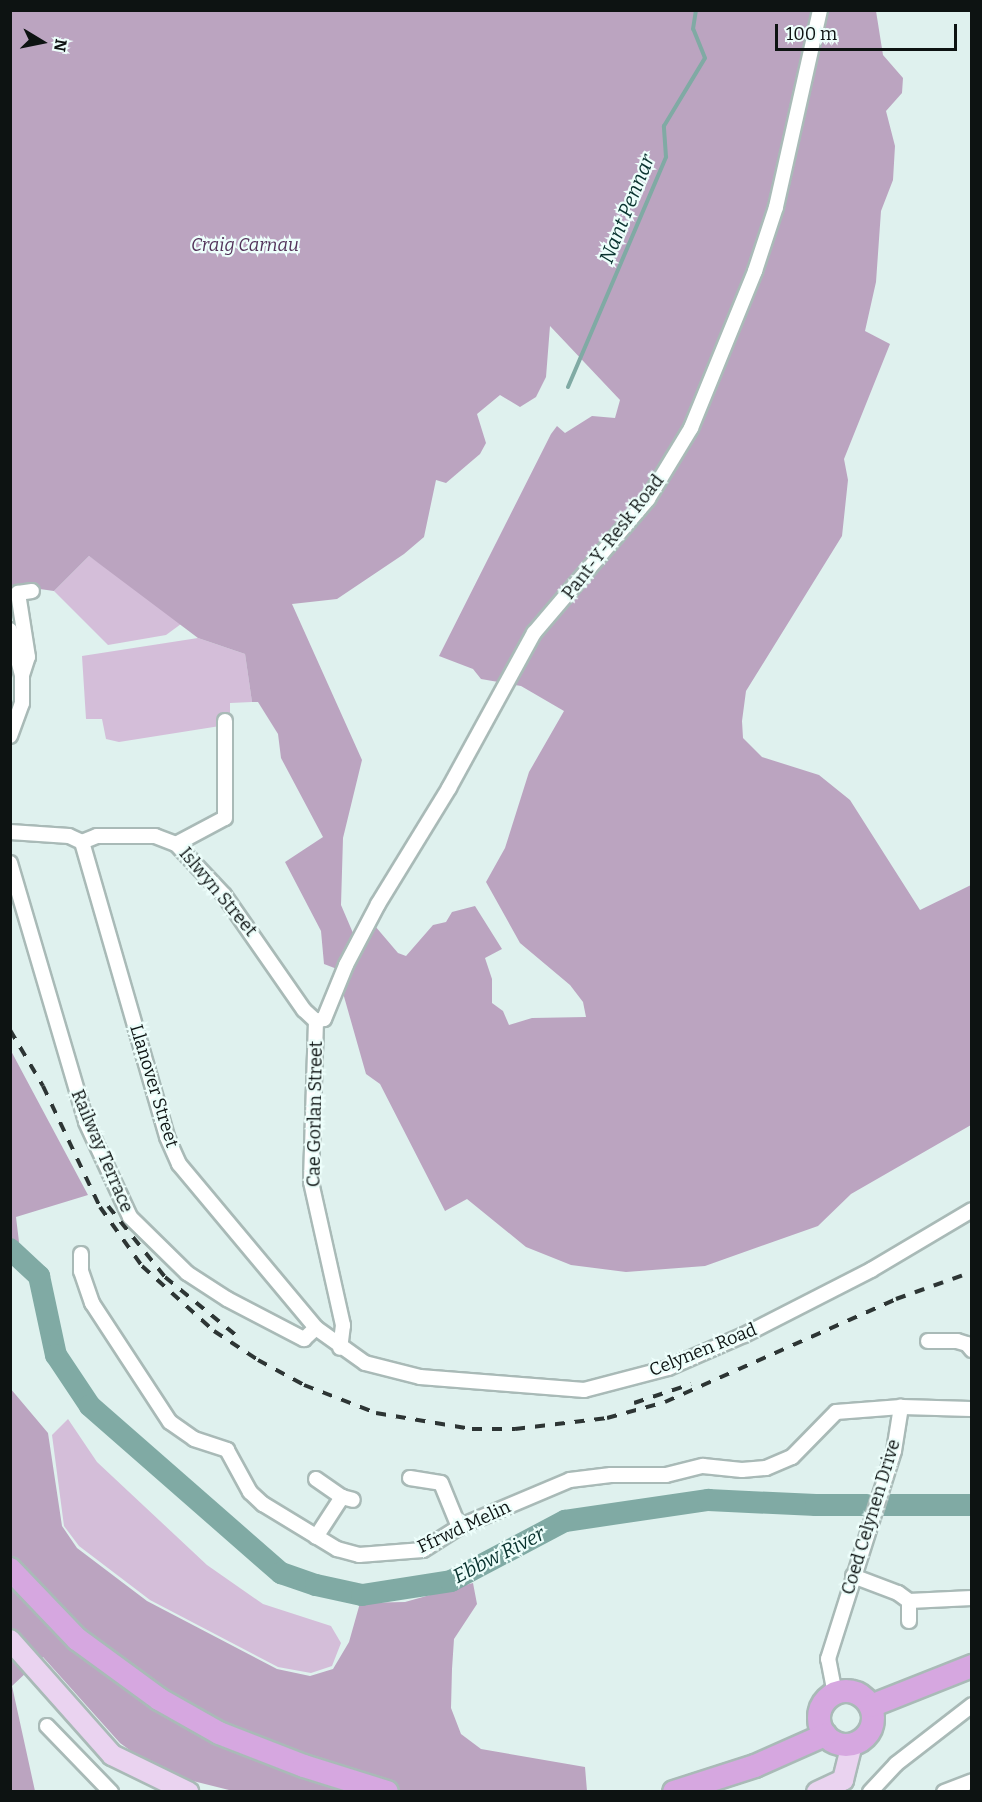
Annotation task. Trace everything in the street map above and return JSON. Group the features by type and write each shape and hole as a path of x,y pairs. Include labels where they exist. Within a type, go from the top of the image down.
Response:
{"main road":[{"path":"10,1569 76,1639 159,1699 219,1732 314,1769 387,1791"},
{"path":"10,1640 112,1755 188,1791"},
{"path":"871,1706 972,1666"},
{"path":"858,1693 871,1706 870,1733 852,1745 839,1745 825,1735 820,1711 835,1694 858,1693"},
{"path":"674,1791 755,1766 825,1735"},
{"path":"817,1791 843,1780 852,1745"}],"street":[{"name":"Pant-Y-Resk Road","path":"316,1021 324,1019 346,964 378,904 449,788 534,633 648,499 690,428 755,271 776,207 820,10"},
{"path":"22,675 28,657 16,605 18,593 32,591"},
{"path":"10,630 22,675 22,703 11,732"},
{"path":"176,844 225,818 225,721"},
{"name":"Islwyn Street","path":"10,832 69,836 82,842 97,836 155,836 176,844 224,895 316,1021"},
{"name":"Llanover Street","path":"82,842 164,1126 179,1164 316,1328 340,1348"},
{"name":"Railway Terrace","path":"10,863 86,1122 130,1217 187,1273 227,1299 304,1339 316,1328"},
{"name":"Cae Gorlan Street","path":"316,1021 311,1182 344,1325 340,1348"},
{"name":"Celynen Road","path":"340,1348 365,1363 420,1377 584,1390 668,1368 744,1335 871,1270 972,1210"},
{"name":"Ffrwd Melin","path":"81,1254 81,1271 92,1303 170,1422 194,1439 227,1450 250,1492 316,1537 346,1552 375,1556 423,1550 459,1527 570,1480 611,1475 666,1475 703,1466 742,1470 766,1468 792,1456 836,1412 901,1407"},
{"path":"928,1341 970,1343"},
{"path":"901,1407 972,1409"},
{"name":"Coed Celynen Drive","path":"835,1694 828,1659 886,1475 901,1407"},
{"path":"410,1478 445,1478 459,1527"},
{"path":"316,1479 347,1499 316,1537"},
{"path":"853,1576 898,1593 909,1601 972,1598"},
{"path":"909,1601 909,1621"},
{"path":"870,1791 896,1764 972,1705"},
{"path":"47,1726 111,1791"},
{"path":"944,1791 972,1781"}],"shaded area":[{"path":"89,556 136,588 181,624 166,635 108,645 54,591"},
{"path":"198,638 245,654 252,702 230,703 230,718 220,726 119,742 106,739 102,719 86,719 82,656"},
{"path":"68,1419 97,1462 207,1565 263,1604 331,1626 341,1643 332,1666 311,1673 278,1667 150,1600 79,1546 64,1526 52,1435"}],"green space":[{"name":"Craig Carnau","path":"11,11 876,11 883,55 903,78 902,93 886,111 895,146 893,180 881,211 876,282 865,331 890,344 844,459 848,480 842,536 746,691 742,721 743,738 762,757 819,775 850,800 920,910 971,885 971,1125 851,1194 818,1226 705,1266 626,1272 571,1265 526,1247 467,1199 445,1211 380,1084 366,1074 343,993 349,970 375,926 398,953 406,956 433,925 446,922 452,912 475,906 502,949 485,958 492,979 492,1003 503,1011 509,1025 532,1018 586,1017 583,1002 570,985 520,943 486,882 505,848 529,772 564,711 521,686 481,679 473,669 439,656 551,434 557,426 565,433 592,416 615,418 620,400 550,326 546,377 536,397 520,407 500,395 477,414 486,443 480,454 446,483 436,480 424,537 404,554 337,599 292,604 362,760 343,838 341,905 353,933 337,969 324,964 321,931 285,862 323,837 281,758 278,734 258,702 252,702 245,654 198,638 89,556 54,591 11,585"},
{"path":"10,1049 88,1195 16,1217 19,1242 11,1246"},
{"path":"10,1388 48,1433 62,1526 77,1548 147,1601 277,1669 310,1676 333,1669 349,1642 360,1603 405,1602 473,1583 477,1604 454,1639 451,1708 461,1734 481,1749 585,1767 587,1791 233,1791 181,1778 146,1762 120,1743 43,1657 12,1686 35,1791 11,1791"}],"waterway":[{"name":"Nant Pennar","path":"568,387 666,157 664,126 705,58 693,29 696,10"},
{"name":"Ebbw River","path":"10,1249 39,1276 56,1355 90,1406 281,1573 316,1585 362,1595 451,1581 565,1521 708,1500 816,1505 972,1505"}],"railway":[{"path":"10,1030 43,1086 100,1207 142,1266 214,1331 258,1360 304,1385 376,1413 472,1429 515,1429 607,1418 665,1402 896,1299 972,1272"},
{"path":"108,1206 165,1277 238,1337"},
{"path":"634,1403 691,1384"}]}
